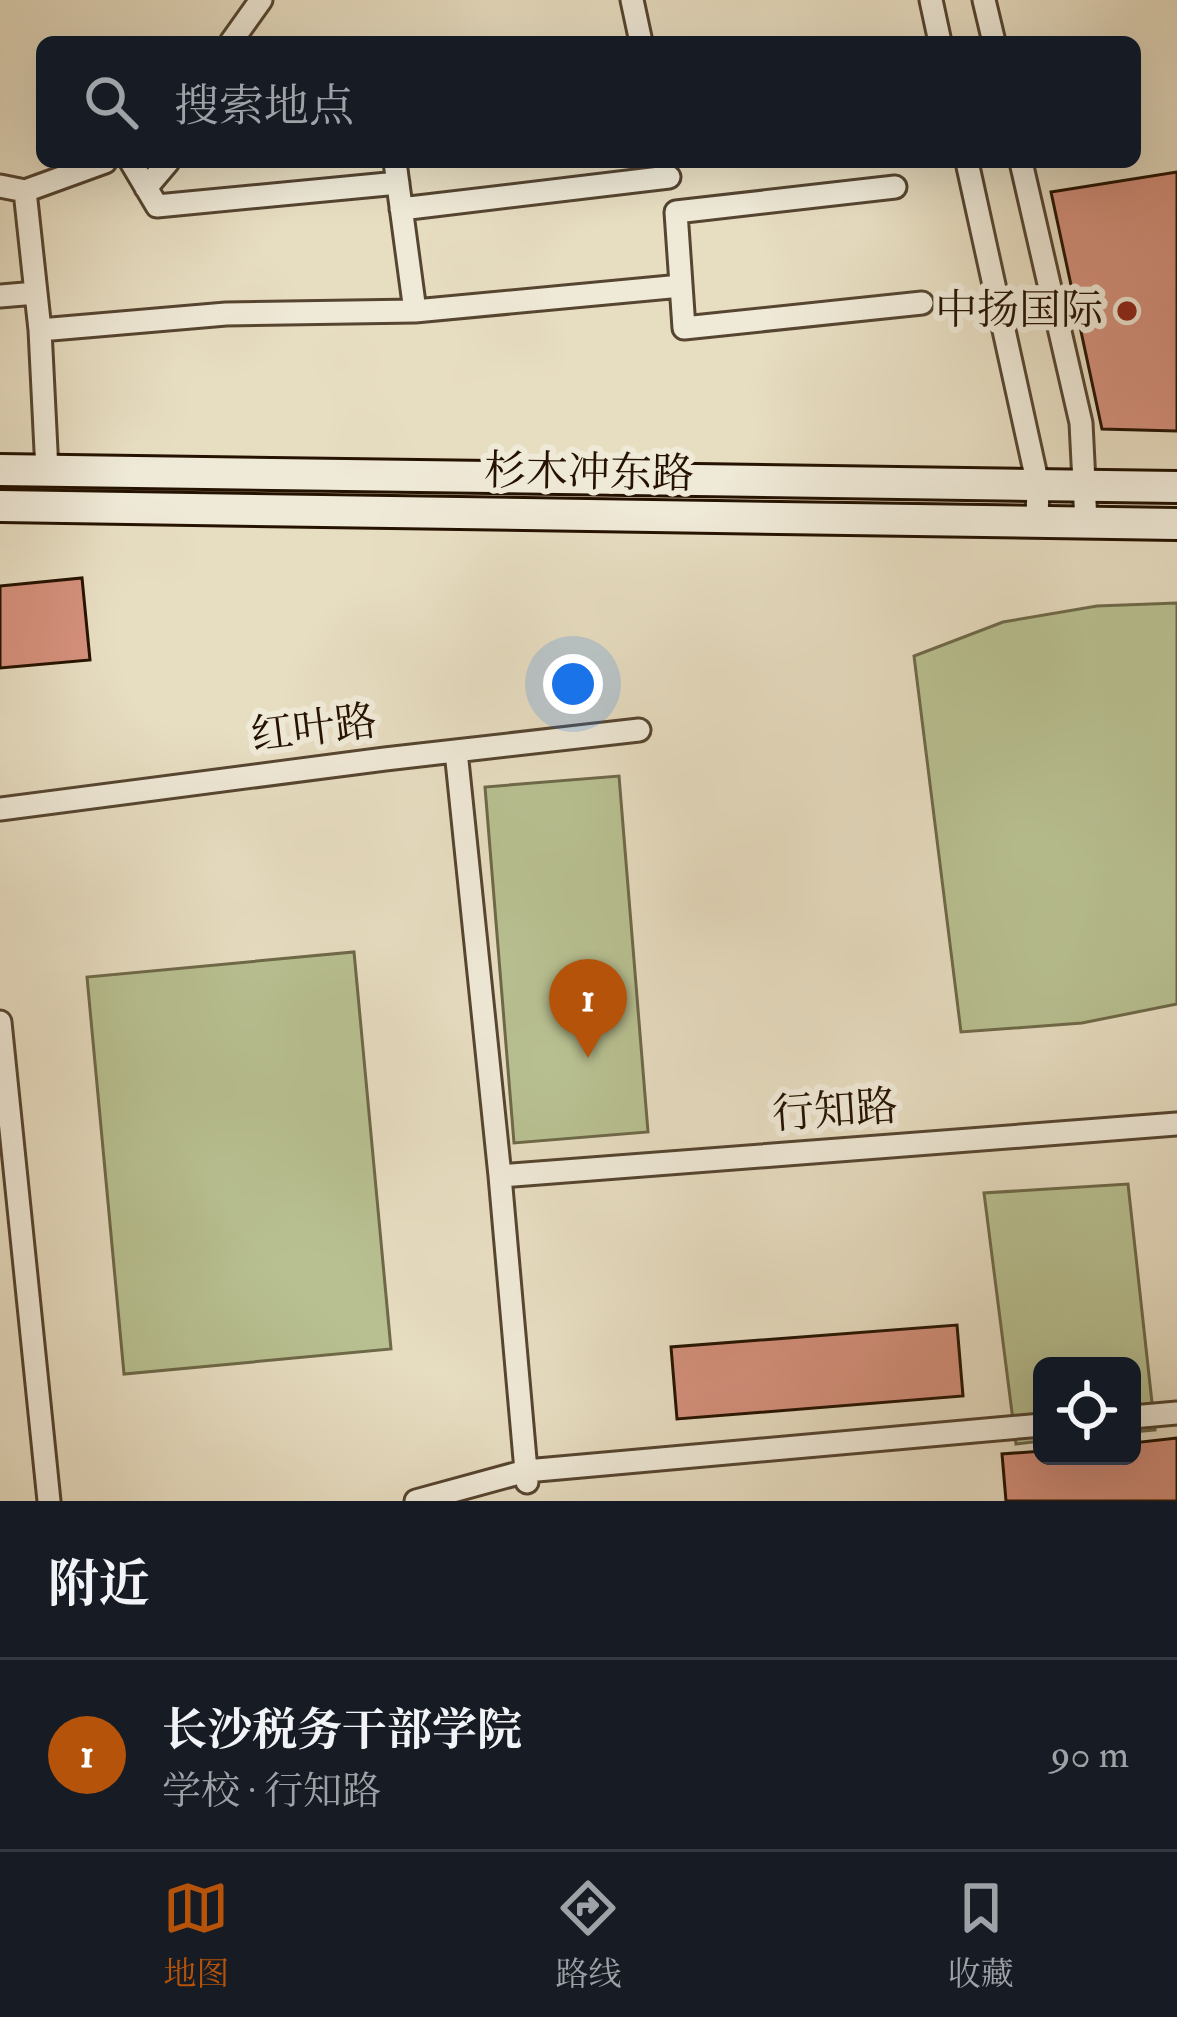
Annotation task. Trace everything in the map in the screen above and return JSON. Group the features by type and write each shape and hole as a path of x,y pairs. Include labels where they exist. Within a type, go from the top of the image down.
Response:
{"main road":[{"name":"杉木冲东路","path":"0,470 1177,488"},
{"name":"杉木冲东路","path":"0,506 1177,524"}],"street":[{"path":"235,36 260,0"},
{"path":"632,0 640,36"},
{"path":"931,0 939,36"},
{"path":"984,0 993,36"},
{"path":"0,186 25,190 88,168"},
{"path":"134,168 157,206 396,172 415,310"},
{"path":"146,188 163,168"},
{"path":"968,168 1038,485 1037,521"},
{"path":"1022,168 1081,423 1086,522"},
{"path":"401,209 667,170 676,212 684,328 922,303"},
{"path":"676,212 895,187"},
{"path":"25,190 40,330 47,471"},
{"path":"40,330 226,314 415,310 681,286"},
{"path":"0,296 36,293"},
{"name":"红叶路","path":"0,808 639,730"},
{"path":"456,751 527,1477"},
{"path":"0,1022 49,1501"},
{"name":"行知路","path":"500,1176 1177,1124"},
{"path":"1141,1416 1177,1413"},
{"path":"416,1501 527,1477 1033,1426"}],"green space":[{"path":"1177,603 1177,1004 1082,1023 961,1032 914,656 1003,622 1097,606"},
{"path":"619,776 648,1132 514,1143 485,787"},
{"path":"354,952 391,1349 124,1374 87,977"},
{"path":"1128,1184 1155,1430 1141,1431 1141,1357 1033,1357 1033,1442 1016,1444 984,1193"}],"building":[{"name":"中扬国际","path":"1177,172 1177,431 1102,429 1051,192"},
{"path":"82,578 90,660 0,668 0,586"},
{"path":"957,1325 963,1396 677,1419 671,1347"},
{"path":"1177,1438 1177,1501 1006,1501 1002,1454 1033,1452 1033,1465 1141,1465 1141,1442"}],"place":[{"name":"中扬国际","path":"1127,311"},
{"name":"长沙税务干部学院","path":"588,1058"}]}
